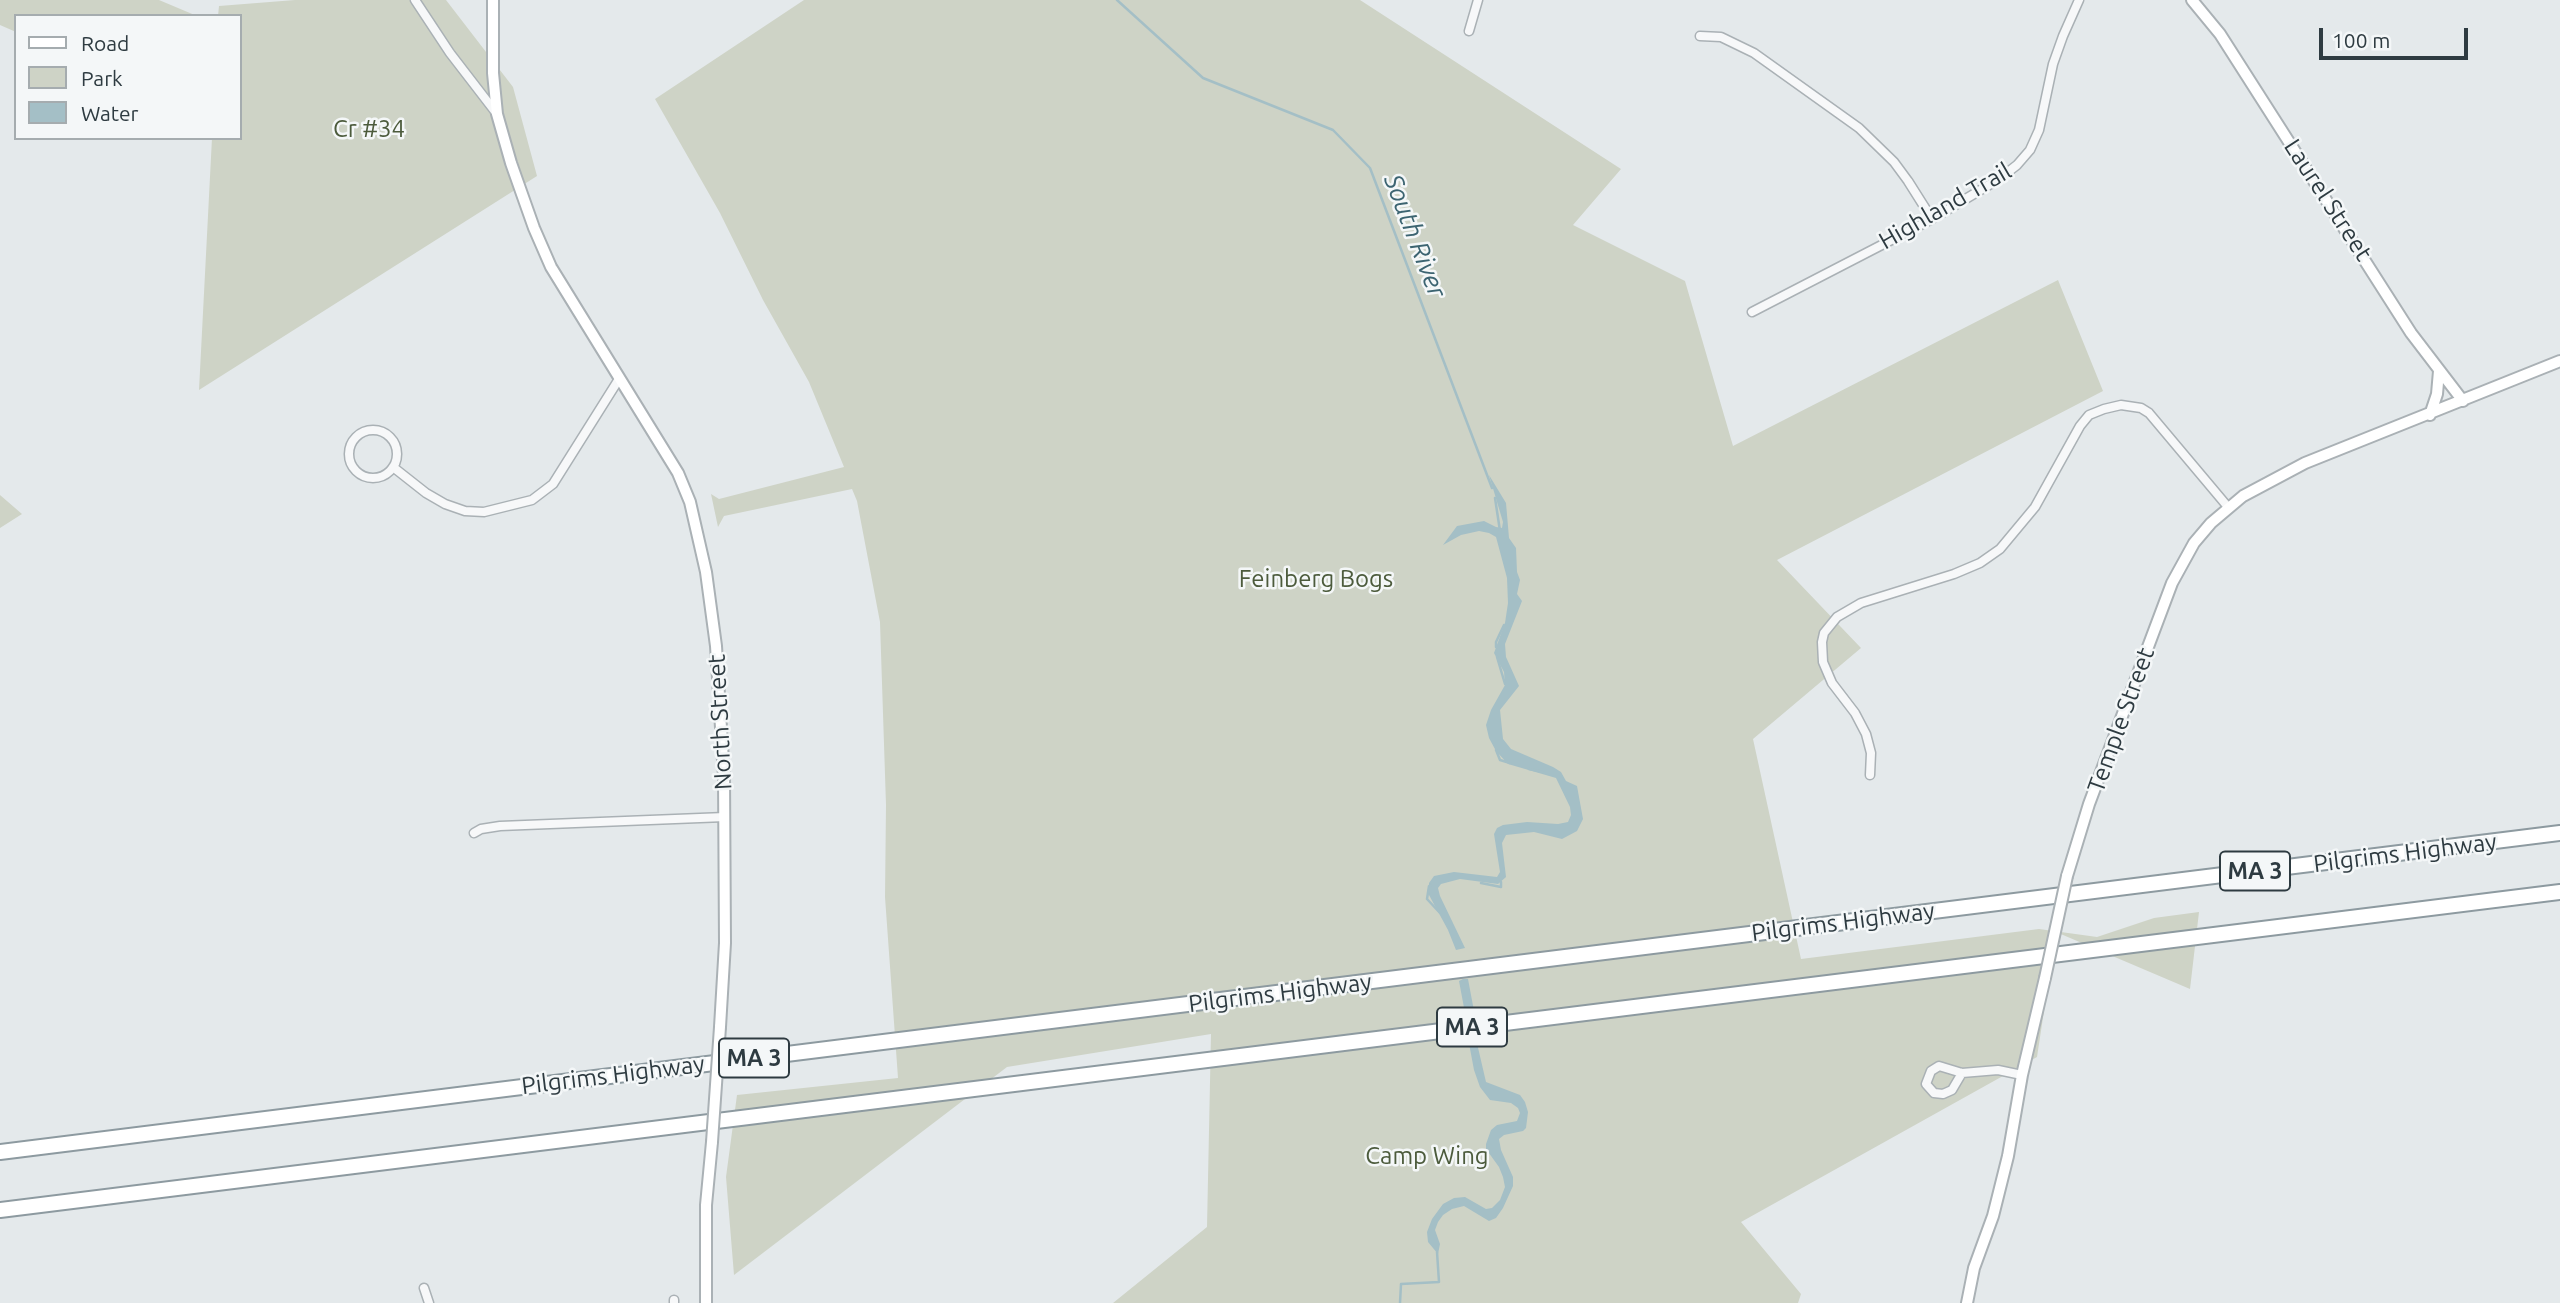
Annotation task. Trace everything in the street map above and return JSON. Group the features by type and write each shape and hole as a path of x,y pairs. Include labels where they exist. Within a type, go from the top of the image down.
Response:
{"highway":[{"name":"Pilgrims Highway","path":"0,1152 2560,833"},
{"name":"MA 3","path":"0,1210 2560,892"}],"main road":[{"name":"North Street","path":"493,0 497,114 519,187 551,267 678,473 696,528 708,581 715,637 725,817 725,943 706,1205 706,1303"},
{"name":"Laurel Street","path":"2192,0 2220,34 2411,332 2463,401"},
{"name":"Temple Street","path":"1966,1303 2008,1156 2022,1075 2067,876 2090,804 2172,583 2194,543 2228,507 2243,496 2305,463 2560,361"},
{"path":"2430,415 2437,394 2439,371"}],"street":[{"path":"415,0 450,53 497,114"},
{"path":"1469,31 1478,0"},
{"name":"Highland Trail","path":"1752,312 1932,219 1999,179 2017,165 2029,150 2042,119 2049,79 2058,50 2079,0"},
{"path":"1700,36 1721,37 1754,53 1859,128 1894,162 1932,219"},
{"path":"393,467 426,493 465,511 485,512 532,500 553,484 619,379"},
{"path":"1870,775 1871,753 1866,733 1855,713 1832,683 1823,662 1824,633 1837,617 1861,603 1936,581 1991,557 2026,520 2089,415 2111,407 2141,408 2174,439 2228,507"},
{"path":"375,430 387,434 395,443 397,456 393,467 383,476 371,478 359,474 351,464 349,452 353,440 362,432 375,430"},
{"path":"474,833 500,826 725,817"},
{"path":"1962,1073 1952,1090 1943,1094 1934,1093 1926,1084 1931,1070 1939,1066 1962,1073 1998,1070 2022,1075"},
{"path":"424,1288 429,1303"}],"green space":[{"path":"0,0 159,0 192,14 14,14 14,31 0,25"},
{"name":"Cr #34","path":"295,0 446,0 513,87 537,176 199,390 212,140 242,140 242,14 218,14 219,6"},
{"name":"Feinberg Bogs","path":"804,0 1360,0 1621,169 1573,225 1685,281 1733,446 2058,280 2103,391 1777,560 1861,648 1753,739 1801,959 2039,929 2097,937 2154,918 2199,912 2190,989 2056,932 2037,1057 1741,1222 1801,1294 1798,1303 1113,1303 1207,1227 1211,1034 1007,1067 734,1275 726,1177 737,1095 898,1078 885,897 886,805 880,622 857,501 852,489 724,516 718,527 711,494 719,499 844,467 809,382 763,300 720,213 655,99"},
{"path":"0,495 22,514 0,528"}],"water":[{"path":"1489,475 1506,503 1509,538 1516,548 1520,580 1517,594 1522,601 1505,644 1506,657 1519,686 1500,710 1503,739 1511,749 1553,767 1561,772 1566,781 1577,786 1583,819 1577,831 1562,839 1534,832 1506,835 1502,843 1506,877 1498,884 1460,879 1441,884 1438,888 1440,896 1465,948 1456,950 1429,895 1429,883 1434,876 1454,872 1497,877 1500,872 1494,834 1497,828 1527,822 1558,824 1568,822 1571,815 1556,778 1508,764 1489,738 1486,725 1505,685 1504,672 1494,653 1505,623 1508,603 1507,578 1496,537 1489,533 1479,531 1461,535 1443,545 1457,526 1484,521 1502,528 1503,522"},
{"path":"1468,979 1474,1011 1470,1013 1465,1013 1459,981"},
{"path":"1468,1038 1476,1039 1486,1082 1520,1095 1525,1102 1528,1112 1526,1128 1499,1139 1513,1177 1513,1186 1503,1208 1496,1218 1489,1221 1464,1206 1443,1215 1435,1230 1440,1244 1438,1254 1428,1242 1427,1232 1432,1219 1443,1204 1454,1198 1465,1197 1486,1209 1492,1208 1500,1200 1505,1187 1503,1177 1486,1149 1486,1144 1491,1130 1497,1125 1517,1121 1520,1113 1511,1103 1490,1100 1480,1087"}],"waterway":[{"name":"South River","path":"1117,0 1203,78 1333,130 1370,168 1492,488"},
{"name":"South River","path":"1495,498 1500,531"},
{"name":"South River","path":"1496,647 1504,625"},
{"name":"South River","path":"1497,657 1505,684"},
{"name":"South River","path":"1496,750 1500,760 1510,763"},
{"name":"South River","path":"1529,769 1543,772"},
{"name":"South River","path":"1481,883 1501,887 1501,882"},
{"name":"South River","path":"1431,885 1427,899 1440,913"},
{"name":"South River","path":"1400,1303 1401,1284 1439,1282 1437,1252"}],"park label":[{"name":"Camp Wing","path":"1427,1156"}]}
